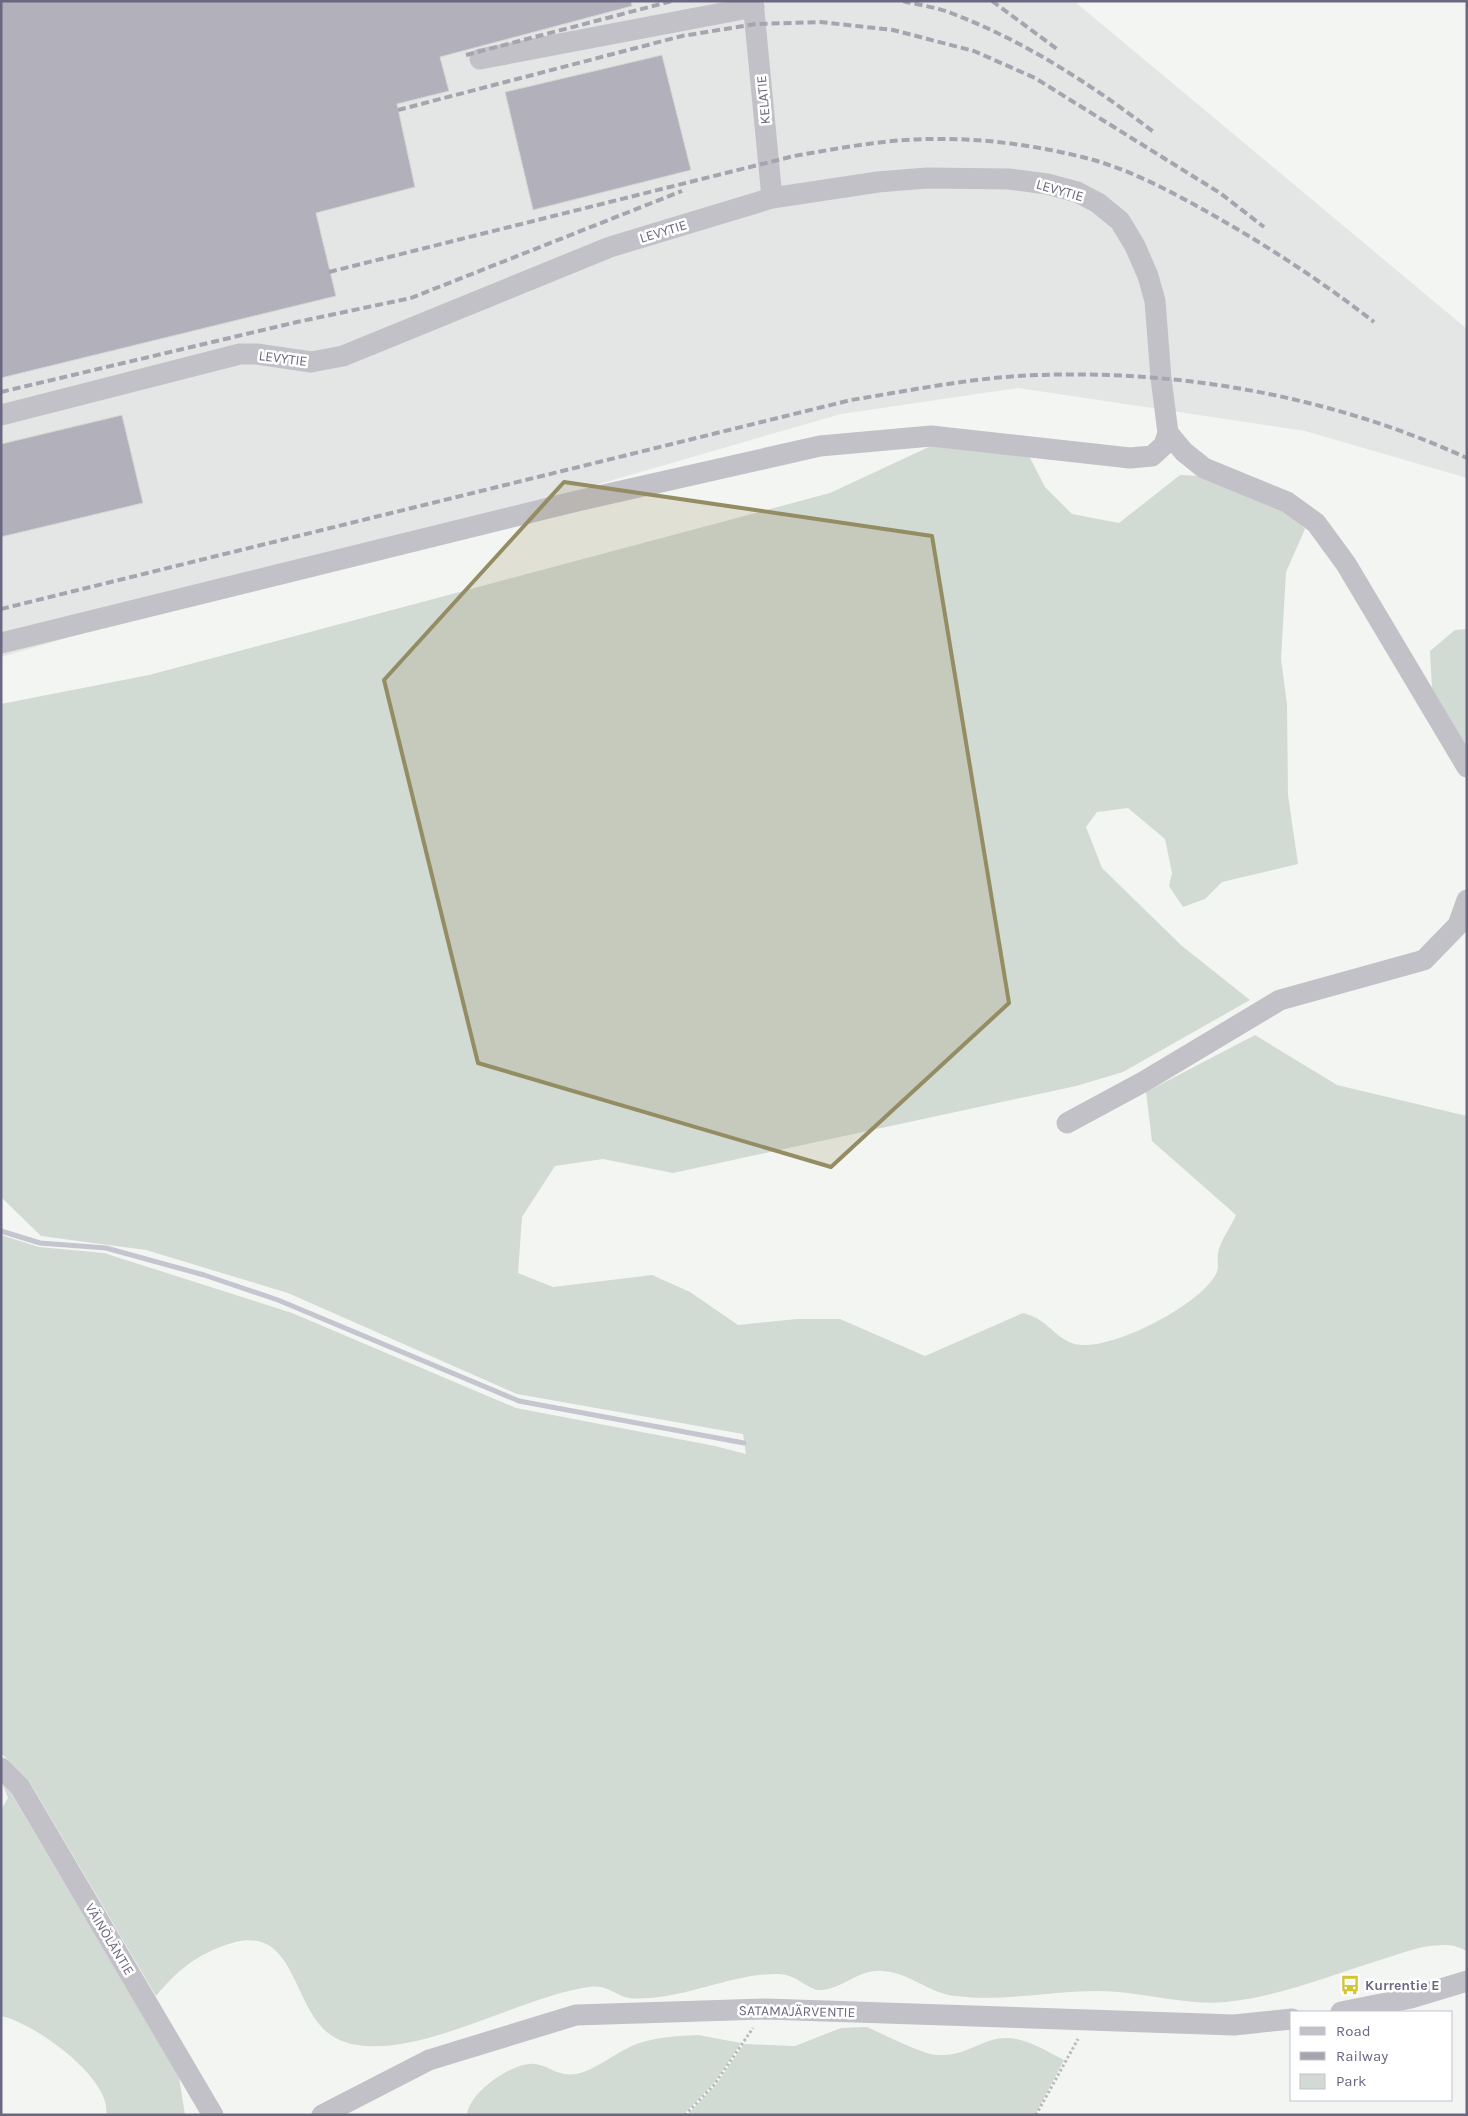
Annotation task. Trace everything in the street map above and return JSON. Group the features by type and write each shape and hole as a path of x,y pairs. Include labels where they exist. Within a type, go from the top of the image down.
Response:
{"street":[{"path":"480,59 754,4"},
{"name":"KELATIE","path":"754,4 772,198"},
{"name":"LEVYTIE","path":"1,415 240,354 257,354 311,362 343,356 610,247 772,198 878,182 927,178 1009,179 1047,184 1077,192 1098,203 1120,221 1135,246 1148,276 1154,302 1168,433"},
{"path":"1,644 578,501 820,446 930,436 1130,458 1152,456 1164,445 1168,433"},
{"path":"1168,433 1184,452 1204,468 1288,502 1316,522 1346,564 1466,771"},
{"path":"1068,1123 1143,1082 1280,1000 1424,960 1458,925 1467,900"},
{"name":"VÄINÖLÄNTIE","path":"1,1768 20,1786 213,2115"},
{"path":"1346,2011 1411,1998 1467,1981"},
{"name":"SATAMAJÄRVENTIE","path":"322,2115 429,2060 576,2016 766,2009 1234,2025 1290,2019"}],"path":[{"path":"685,2115 714,2085 766,2009"},
{"path":"1036,2115 1078,2038"}],"highlighted area":[{"path":"564,482 932,536 1009,1003 831,1167 478,1063 384,680"}],"shaded area":[{"path":"1,1 1074,1 1467,329 1467,478 1305,431 1018,388 841,414 1,657"}],"green space":[{"path":"933,445 1028,454 1045,487 1072,514 1119,523 1180,475 1205,476 1282,507 1305,529 1286,572 1281,659 1287,704 1288,795 1298,864 1222,882 1205,899 1183,907 1169,886 1172,873 1165,839 1128,808 1097,812 1086,827 1102,868 1182,946 1250,1000 1123,1072 1076,1086 673,1173 603,1159 555,1166 522,1217 518,1273 553,1287 652,1275 690,1292 738,1325 797,1319 840,1319 925,1356 1023,1313 1039,1320 1070,1342 1090,1345 1131,1334 1175,1311 1194,1298 1208,1285 1217,1272 1219,1248 1236,1215 1152,1141 1146,1092 1255,1035 1337,1085 1467,1116 1467,1951 1450,1945 1420,1948 1265,1996 1210,2003 1098,1991 974,1998 946,1994 901,1975 882,1971 866,1973 837,1986 822,1990 811,1988 783,1974 744,1977 682,1993 650,1998 629,1998 603,1988 589,1987 561,1993 431,2037 399,2044 369,2046 342,2041 324,2030 311,2013 292,1974 281,1957 268,1945 249,1940 212,1950 194,1960 178,1973 156,1996 29,1781 1,1753 1,1235 39,1247 104,1253 292,1313 516,1408 715,1446 746,1454 743,1434 517,1394 288,1293 146,1250 41,1236 1,1197 1,704 149,675 830,493"},
{"path":"1467,629 1467,747 1432,688 1430,651 1455,630"},
{"path":"3,1785 11,1793 179,2077 185,2115 106,2115 105,2101 97,2085 84,2069 50,2040 15,2020 1,2016 1,1810 8,1798"},
{"path":"867,2027 931,2054 952,2054 999,2038 1009,2038 1028,2042 1064,2060 1035,2115 687,2115 716,2085 744,2044 795,2046 841,2028"},
{"path":"698,2035 741,2043 714,2083 683,2115 467,2115 469,2107 482,2090 501,2075 520,2066 535,2064 556,2072 576,2074 590,2069 627,2048 642,2042 666,2037"}],"building":[{"path":"1,1 631,1 632,6 440,57 449,91 397,104 415,187 316,213 336,296 1,378"},
{"path":"662,55 691,170 533,210 505,92"},
{"path":"122,415 143,503 1,537 1,444"}],"waterway":[{"path":"1,1231 40,1243 106,1248 204,1275 278,1300 519,1401 744,1443"}],"railway":[{"path":"466,55 672,1"},
{"path":"903,1 945,11 1005,37 1082,81 1155,133"},
{"path":"992,1 1057,49"},
{"path":"398,110 682,36 756,24 820,22 893,30 974,51 1035,78 1220,193 1264,227"},
{"path":"329,272 794,156 898,141 953,139 1012,144 1071,154 1120,169 1148,181 1204,210 1269,249 1333,291 1374,322"},
{"path":"1,392 297,322 411,298 682,191"},
{"path":"1,609 851,400 991,378 1039,375 1149,377 1258,392 1364,419 1416,437 1467,458"}],"place":[{"name":"Kurrentie E","path":"1350,1985"}]}
